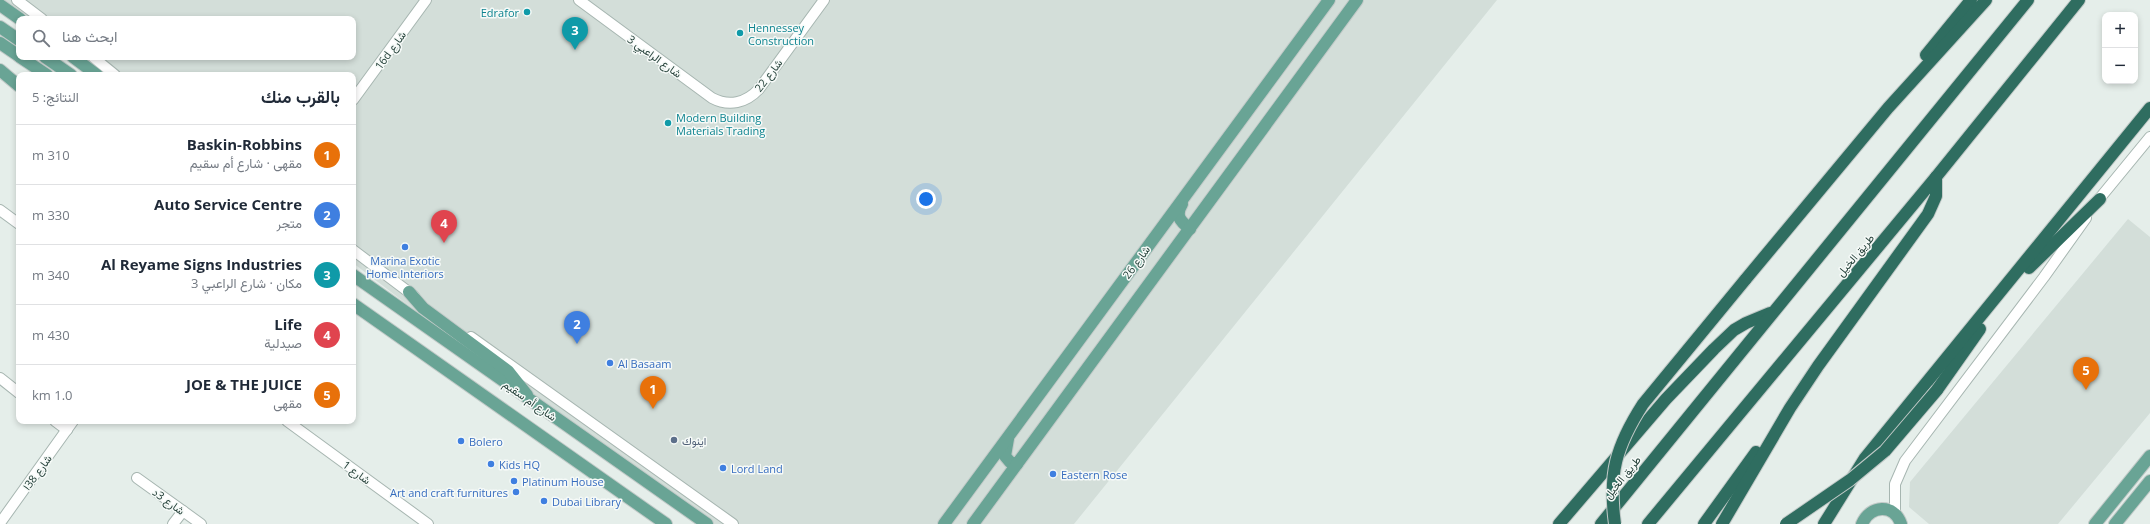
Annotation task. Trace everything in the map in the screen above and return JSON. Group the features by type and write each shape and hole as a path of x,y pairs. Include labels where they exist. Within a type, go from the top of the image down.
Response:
{"highway":[{"path":"1888,108 1894,94 1971,0"},
{"path":"1615,524 1612,484 1615,462 1622,441 1643,404 1888,108 1986,0"},
{"name":"طريق الخيل","path":"1600,524 2028,0"},
{"name":"طريق الخيل","path":"1648,524 1936,177 2079,0"},
{"path":"1824,524 1865,458 2150,108"},
{"path":"1722,524 1768,446 1825,355 1928,214 1936,196 1936,177"},
{"path":"1786,524 1850,480 1885,451 1937,390 2015,282 2100,198"},
{"path":"1559,524 1651,416 1714,349 1746,323 1771,313"},
{"path":"1704,524 1754,455 1768,446"}],"main road":[{"name":"شارع 26","path":"944,524 1152,239 1188,194 1329,0"},
{"path":"973,524 1357,0"},
{"path":"0,5 16,16"},
{"path":"0,27 16,38"},
{"path":"0,43 16,54"},
{"path":"24,60 42,72"},
{"path":"49,60 67,72"},
{"path":"77,60 93,72"},
{"path":"0,66 16,75"},
{"path":"0,70 16,83"},
{"path":"1188,194 1179,208 1178,215 1180,220 1190,229"},
{"name":"شارع أم سقيم","path":"356,277 707,524"},
{"path":"409,292 423,308 516,378 531,401"},
{"name":"شارع أم سقيم","path":"356,306 666,524"},
{"path":"1009,435 1005,456 1010,462 1017,464"},
{"path":"2095,524 2150,456"},
{"path":"2115,524 2150,481"},
{"path":"1862,524 1869,513 1875,509 1882,508 1895,513 1901,524"}],"street":[{"path":"17,0 38,16"},
{"name":"16d شارع","path":"356,96 426,0"},
{"name":"شارع الراعبي 3","path":"579,0 712,98 734,104"},
{"name":"شارع 22","path":"734,104 745,100 759,89 824,0"},
{"path":"97,60 111,72"},
{"path":"1895,513 1895,484 1905,461 2044,277 2100,198 2150,137"},
{"path":"0,210 16,222"},
{"path":"356,252 409,292 733,524"},
{"path":"0,378 16,391"},
{"path":"59,424 67,430"},
{"name":"شارع 38ا","path":"0,522 71,424"},
{"name":"شارع 1","path":"291,424 428,524"},
{"name":"شارع 3د","path":"137,478 201,524"},
{"path":"173,524 183,511"}],"shaded area":[{"path":"4,0 1497,0 1074,524 695,524 356,265 356,72 103,72 86,60 356,60 356,16 26,16"},
{"path":"2128,219 2150,237 2150,413 2058,524 1929,524 1909,507 1910,482"}],"place":[{"name":"Edrafor","path":"527,12"},
{"name":"Hennessey Construction","path":"740,33"},
{"name":"Al Reyame Signs Industries","path":"575,50"},
{"name":"Modern Building Materials Trading","path":"668,123"},
{"name":"Life","path":"444,243"},
{"name":"Marina Exotic Home Interiors","path":"405,247"},
{"name":"Auto Service Centre","path":"577,344"},
{"name":"Al Basaam","path":"610,363"},
{"name":"JOE & THE JUICE","path":"2086,390"},
{"name":"Baskin-Robbins","path":"653,409"},
{"name":"اينوك","path":"674,440"},
{"name":"Bolero","path":"461,441"},
{"name":"Kids HQ","path":"491,464"},
{"name":"Lord Land","path":"723,468"},
{"name":"Eastern Rose","path":"1053,474"},
{"name":"Platinum House","path":"514,481"},
{"name":"Art and craft furnitures","path":"516,492"},
{"name":"Dubai Library","path":"544,501"}]}
